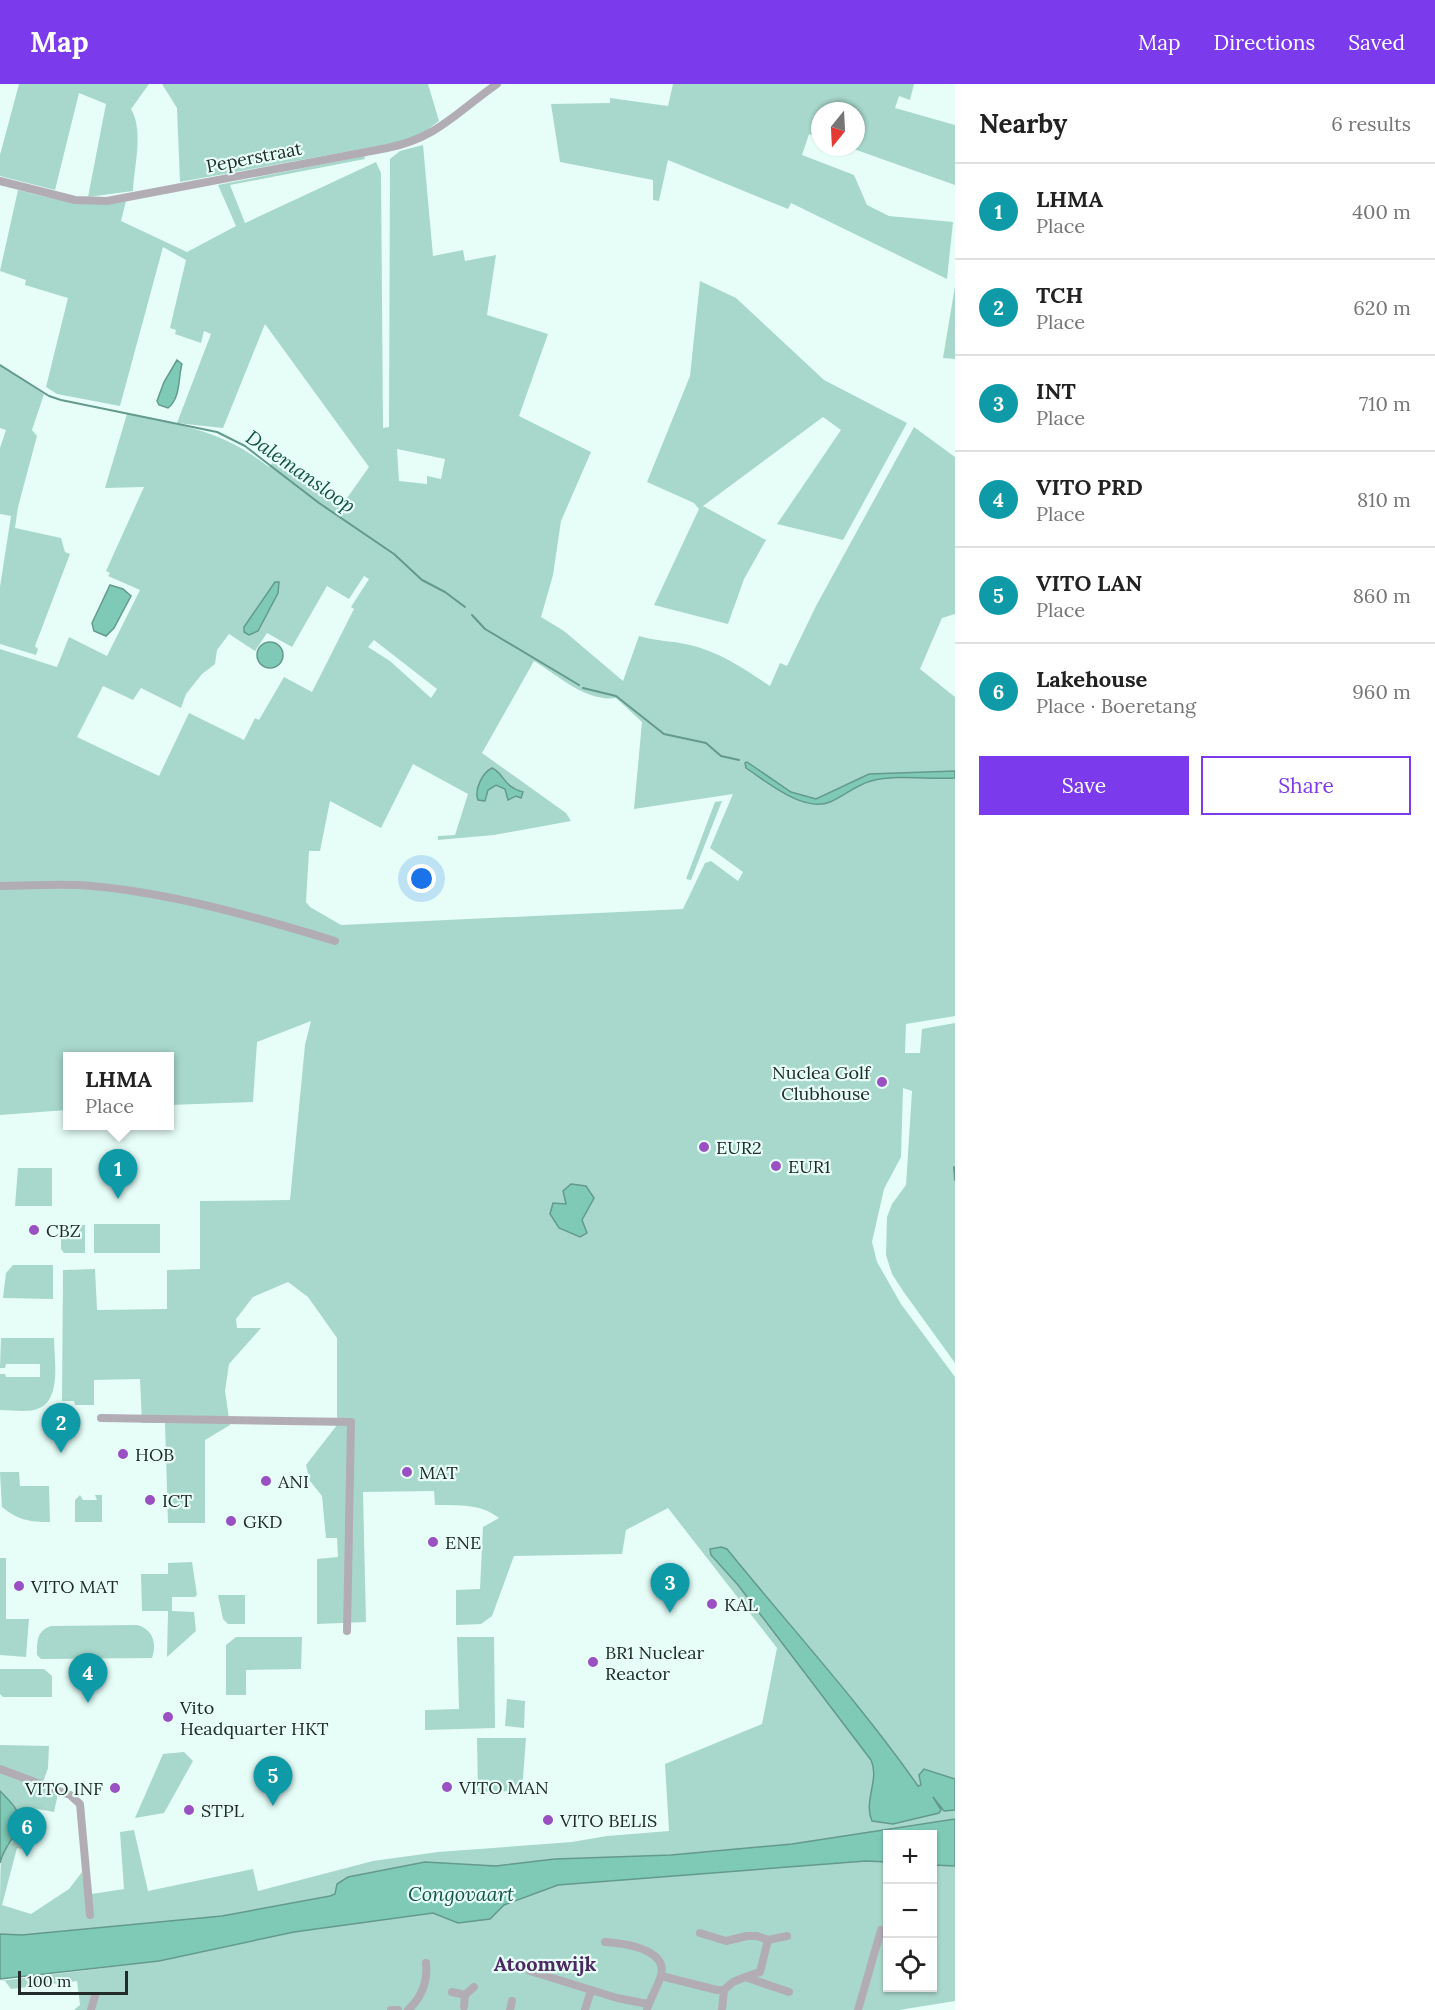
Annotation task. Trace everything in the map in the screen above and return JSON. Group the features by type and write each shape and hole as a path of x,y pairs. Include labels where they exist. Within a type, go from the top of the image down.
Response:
{"street":[{"name":"Peperstraat","path":"0,181 75,200 107,201 387,148 426,137 497,84"},
{"path":"0,886 91,886 145,893 270,921 335,941"},
{"path":"101,1418 351,1422 347,1631"},
{"path":"0,1769 70,1795 80,1804 90,1915"},
{"path":"858,2010 881,1930"},
{"path":"700,1933 720,1941 757,1936 768,1940 787,1936"},
{"path":"661,1976 724,1990 745,1977 760,1972 768,1940"},
{"path":"530,1971 648,2007 661,1976 662,1963 656,1954 605,1942"},
{"path":"408,2010 420,1998 427,1975 426,1963"},
{"path":"745,1977 789,1992"},
{"path":"465,2007 465,1995 474,1987"},
{"path":"585,2010 591,1990"},
{"path":"722,2010 724,1990"},
{"path":"452,1992 465,1995"},
{"path":"91,2010 94,1996"},
{"path":"510,2010 512,2001"},
{"path":"391,2010 398,2010"}],"shaded area":[{"path":"19,84 149,84 131,109 138,138 133,191 88,197 106,104 79,93 55,190 0,176 0,155"},
{"path":"162,84 428,84 439,121 420,135 405,141 180,182 177,108"},
{"path":"673,84 914,84 910,100 899,96 895,108 955,125 955,185 865,153 865,102 811,102 811,135 809,134 802,155 854,175 867,205 889,216 953,222 947,279 791,203 788,209 668,160 659,201 653,200 653,180 560,162 551,104 610,103 610,98 668,106"},
{"path":"423,145 433,256 463,250 465,261 496,255 487,315 548,334 519,416 591,452 561,521 553,575 541,617 564,631 623,681 639,636 690,645 712,652 770,686 780,663 787,666 816,606 914,427 955,457 955,614 942,618 920,669 955,697 955,1016 906,1024 905,1053 920,1053 922,1029 955,1023 955,1363 892,1274 886,1255 887,1217 892,1204 906,1185 912,1091 903,1088 901,1157 884,1189 872,1242 877,1262 901,1304 955,1377 955,1819 792,1844 671,1855 555,1859 496,1866 425,1862 330,1896 222,1916 22,1935 0,1934 1,1858 17,1836 21,1821 16,1809 0,1791 0,1745 49,1746 48,1768 41,1788 58,1794 54,1812 33,1808 22,1849 17,1848 2,1905 31,1914 69,1889 82,1872 85,1895 124,1889 120,1832 134,1830 148,1891 253,1869 258,1891 373,1861 438,1852 572,1842 607,1836 669,1831 665,1764 762,1724 777,1648 668,1508 626,1530 622,1554 514,1556 492,1616 481,1624 456,1625 456,1590 480,1589 483,1527 499,1518 477,1508 435,1505 434,1491 363,1492 366,1622 317,1624 317,1559 338,1557 337,1538 326,1538 322,1496 310,1481 306,1465 337,1425 337,1338 308,1297 288,1282 253,1297 236,1319 237,1328 261,1328 229,1364 225,1391 230,1425 205,1440 205,1523 168,1523 165,1423 142,1423 140,1379 94,1380 94,1405 75,1405 74,1401 62,1401 63,1270 95,1269 97,1310 167,1309 167,1270 200,1269 200,1201 290,1200 305,1045 311,1021 257,1042 253,1102 174,1105 174,1052 63,1052 63,1110 0,1115 0,649 57,667 69,637 107,656 140,590 108,576 110,573 106,571 144,487 105,488 127,414 185,426 218,437 251,454 269,467 273,462 340,508 369,467 265,324 223,428 177,423 211,334 204,331 201,343 175,334 176,330 170,328 186,260 163,247 120,406 57,394 46,387 68,298 25,285 26,280 0,271 18,190 58,200 84,203 126,201 121,221 187,252 236,226 218,185 364,156 365,159 230,185 245,223 376,162 381,173 383,428 389,427 390,159 400,151","holes":["397,449 445,459 441,479 427,476 427,484 399,481","364,576 369,579 351,607 354,609 312,692 284,677 259,720 255,718 244,740 189,713 159,776 77,737 103,686 133,700 141,688 181,708 186,694 202,674 215,664 217,650 229,634 255,651 267,633 292,647 327,586 349,599","374,640 437,689 431,698 390,661 368,647","534,661 594,696 616,698 642,722 634,809 733,794 710,848 743,872 738,881 711,861 705,863 683,909 341,925 310,907 306,902 309,851 320,851 330,801 381,828 413,764 468,794 455,835 438,836 438,840 494,835 571,821 566,813 482,753"]},
{"path":"700,281 736,298 824,380 907,423 843,540 777,524 841,430 823,417 703,506 766,540 744,579 728,624 654,605 699,509 694,503 647,482 690,376"},
{"path":"955,286 955,359 943,358"},
{"path":"0,365 44,394 32,430 37,436 18,507 15,528 61,538 65,552 70,554 35,646 38,649 36,655 0,644 0,587 11,516 0,514 0,448 6,430 0,428"},
{"path":"722,801 691,880 686,879 715,802"},
{"path":"18,1168 52,1168 52,1206 15,1206"},
{"path":"94,1224 160,1224 160,1253 94,1253"},
{"path":"65,1225 85,1225 85,1253 64,1253 61,1249 61,1229"},
{"path":"13,1265 53,1265 53,1299 3,1298 6,1273"},
{"path":"1,1338 54,1338 55,1380 49,1399 43,1406 30,1411 0,1410 0,1374 5,1374 6,1377 40,1377 40,1364 6,1364 5,1368 0,1368"},
{"path":"0,1472 19,1472 20,1486 49,1486 50,1522 24,1519 2,1507"},
{"path":"80,1495 83,1500 97,1500 95,1495 102,1495 102,1522 75,1522 75,1500"},
{"path":"0,1558 6,1558 6,1619 29,1619 26,1657 0,1655"},
{"path":"192,1562 197,1595 195,1597 172,1597 172,1611 194,1612 196,1631 167,1657 168,1611 142,1611 141,1574 168,1574 168,1563"},
{"path":"218,1595 245,1595 245,1624 228,1624 223,1619"},
{"path":"137,1625 147,1630 152,1637 154,1647 152,1658 41,1659 37,1655 40,1633 51,1626"},
{"path":"236,1637 302,1637 301,1669 246,1670 246,1695 226,1695 226,1645"},
{"path":"457,1637 494,1637 495,1728 425,1730 425,1710 459,1709"},
{"path":"0,1669 44,1669 52,1676 52,1697 3,1697 0,1694"},
{"path":"507,1699 525,1701 524,1728 505,1726"},
{"path":"477,1738 526,1738 522,1791 478,1792"},
{"path":"184,1752 193,1761 164,1813 135,1818 163,1754"},
{"path":"866,1861 883,1862 883,1992 937,1992 937,1865 955,1866 955,2001 899,2010 74,2010 80,2005 77,1981 11,1989 5,1981 0,1981 159,1961 294,1932 433,1912 458,1923 490,1919 504,1905 558,1885"}],"water":[{"path":"177,360 182,364 178,387 175,399 168,408 159,405 157,401 164,382"},
{"path":"275,582 279,582 278,593 258,631 249,635 244,632 244,627"},
{"path":"110,585 123,589 131,596 114,628 106,636 94,631 92,623"},
{"path":"270,642 279,646 283,655 279,664 270,668 261,664 257,655 261,646"},
{"path":"747,762 791,792 816,799 869,774 955,771 955,778 902,778 871,781 830,802 820,804 798,800 775,788 746,768 745,763"},
{"path":"492,768 511,787 523,792 521,798 516,796 508,800 505,789 496,785 488,790 485,801 478,800 477,791 480,782"},
{"path":"571,1184 586,1186 594,1198 582,1220 587,1233 580,1237 559,1228 550,1214 553,1203 566,1204 563,1191"},
{"path":"721,1547 727,1549 825,1666 918,1786 921,1785 919,1775 924,1769 955,1779 955,1810 944,1811 933,1797 941,1810 939,1813 893,1824 872,1821 869,1806 874,1775 871,1760 738,1585 711,1555 710,1549"},
{"path":"0,1791 13,1805 21,1822 20,1829 4,1851 0,1863"},
{"name":"Congovaart","path":"955,1819 955,1866 937,1865 937,1830 883,1830"},
{"name":"Congovaart","path":"883,1830 883,1862 866,1861 558,1885 504,1905 490,1919 458,1923 433,1913 294,1932 159,1961 0,1979 0,1934 22,1935 222,1916 330,1896 335,1894 337,1884 348,1877 425,1862 496,1866 555,1859 671,1855 792,1844"}],"waterway":[{"name":"Dalemansloop","path":"0,365 49,396 61,400 217,432 245,446 319,503 394,554 422,580 445,592 465,607"},
{"name":"Dalemansloop","path":"472,615 485,629 579,685"},
{"name":"Dalemansloop","path":"583,688 616,696 664,734 706,743 721,756 739,760"},
{"path":"954,1167 955,1180"}],"place":[{"name":"Nuclea Golf Clubhouse","path":"882,1082"},
{"name":"EUR2","path":"704,1147"},
{"name":"EUR1","path":"776,1166"},
{"name":"LHMA","path":"118,1199"},
{"name":"CBZ","path":"34,1230"},
{"name":"TCH","path":"61,1453"},
{"name":"HOB","path":"123,1454"},
{"name":"MAT","path":"407,1472"},
{"name":"ANI","path":"266,1481"},
{"name":"ICT","path":"150,1500"},
{"name":"GKD","path":"231,1521"},
{"name":"ENE","path":"433,1542"},
{"name":"VITO MAT","path":"19,1586"},
{"name":"KAL","path":"712,1604"},
{"name":"INT","path":"670,1613"},
{"name":"BR1 Nuclear Reactor","path":"593,1662"},
{"name":"VITO PRD","path":"88,1703"},
{"name":"Vito Headquarter HKT","path":"168,1717"},
{"name":"VITO MAN","path":"447,1787"},
{"name":"VITO INF","path":"115,1788"},
{"name":"VITO LAN","path":"273,1806"},
{"name":"STPL","path":"189,1810"},
{"name":"VITO BELIS","path":"548,1820"},
{"name":"Lakehouse","path":"27,1857"}],"district":[{"name":"Atoomwijk","path":"545,1963"}]}
